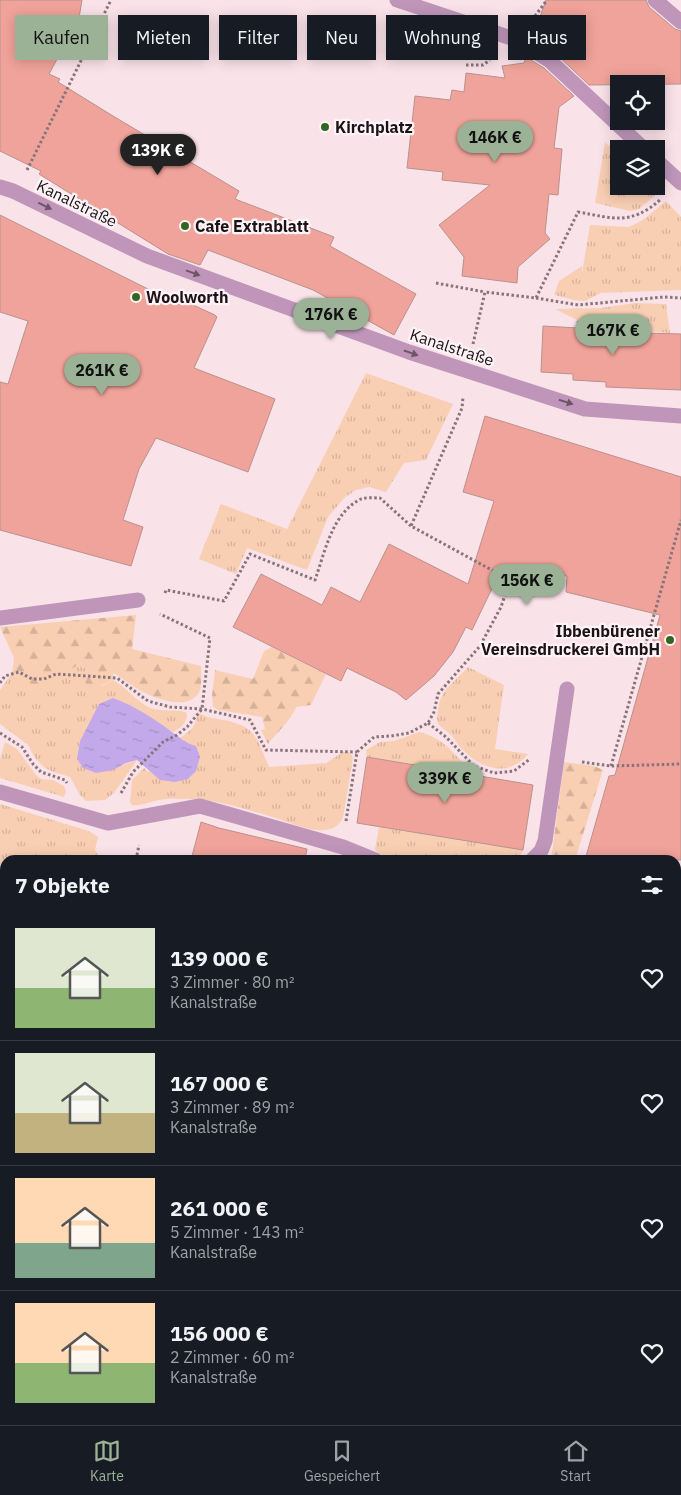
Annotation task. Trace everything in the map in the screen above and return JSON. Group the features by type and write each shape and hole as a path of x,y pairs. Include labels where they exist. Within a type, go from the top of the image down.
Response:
{"street":[{"path":"397,0 517,40 550,61 634,140"},
{"path":"655,0 681,22"},
{"path":"665,168 681,183"},
{"name":"Kanalstraße","path":"6,189 147,256 409,352 585,409 681,416"},
{"path":"0,618 138,600"},
{"path":"537,855 546,840 567,689"},
{"path":"0,792 108,823 200,806 343,847 363,855"}],"path":[{"path":"6,189 31,164 111,0"},
{"path":"466,65 483,65 490,60"},
{"path":"536,298 578,212 620,220 639,215 659,201"},
{"path":"436,283 578,305 664,297 681,298"},
{"path":"474,339 486,292"},
{"path":"411,526 462,408 466,371"},
{"path":"164,598 166,590 224,601 250,554 315,580 334,528 345,511 362,498 380,498 411,526 510,580 501,607 480,646 438,694 434,712 428,724 409,733 374,737 357,752 343,847"},
{"path":"611,766 681,520"},
{"path":"141,764 163,742 187,727 202,709 210,638 160,614 162,606"},
{"path":"0,683 5,676 19,672 32,679 44,679 56,674 117,678 148,701 170,707 202,709 250,720 266,750 357,752"},
{"path":"428,724 446,737 474,766 494,773 514,772 533,756 557,760"},
{"path":"0,733 22,747 33,764 41,772 65,780 85,816"},
{"path":"599,764 611,766 681,764"}],"green space":[{"path":"605,142 610,147 610,195 656,195 639,209 630,211 595,203"},
{"path":"666,201 681,217 681,290 601,293 585,301 554,295 559,281 582,266 582,273 590,225 629,227 643,220"},
{"path":"635,303 666,304 670,333 623,329 614,322 577,320 555,309 601,308"},
{"path":"366,373 453,404 426,460 404,463 386,492 369,487 356,490 344,498 328,517 307,570 247,548 236,574 199,559 221,504 287,529"},
{"path":"136,615 132,649 201,666 201,687 195,697 188,701 179,702 160,699 142,692 113,673 113,680 101,685 86,684 82,681 88,669 78,665 41,690 12,673 14,658 0,627"},
{"path":"272,647 326,674 311,705 296,707 287,722 268,744 261,730 265,729 262,717 218,710 213,707 212,696 215,670 253,679 264,651"},
{"path":"78,665 88,669 102,686 113,680 148,707 187,713 183,724 173,732 113,698 120,766 137,760 114,793 105,800 86,801 80,795 70,777 44,767 35,758 28,745 0,724 0,690 12,673 41,689"},
{"path":"468,667 504,685 495,749 528,754 513,766 496,768 479,763 471,758 437,722 440,701 444,692"},
{"path":"197,712 243,726 249,730 258,741 269,767 326,763 343,752 349,752 353,757 343,818 337,826 320,830 309,829 240,808 200,799 166,799 132,805 130,802 132,780 144,768 148,772 186,743 180,738 193,728"},
{"path":"419,732 443,743 473,775 367,757 366,750 380,742 394,741"},
{"path":"5,742 17,749 41,779 53,780 64,786 66,792 64,797 0,778 0,759"},
{"path":"564,762 594,766 603,770 577,855 552,855"},
{"path":"0,804 89,831 98,837 95,850 99,855 0,855"},
{"path":"379,827 523,850 521,855 383,855 375,849"}],"water":[{"path":"113,698 144,713 183,740 196,746 200,757 196,771 188,779 175,782 160,780 137,760 113,770 96,773 83,768 77,759 80,741 99,704"}],"building":[{"path":"0,0 82,0 80,15 15,15 15,60 57,60 49,74 60,79 58,82 239,191 235,199 334,237 330,246 416,294 394,335 313,290 208,250 200,265 168,254 39,174 41,171 0,151"},
{"path":"546,0 646,0 649,7 675,29 681,31 681,84 665,84 665,75 610,75 610,85 589,85 562,60 586,60 586,15 541,15"},
{"path":"525,60 531,60 544,68 574,96 559,107 554,148 562,149 558,195 549,194 545,233 550,239 518,267 517,283 462,276 464,257 439,225 490,185 442,180 443,172 407,168 415,96 450,100 452,90 464,92 466,73 505,78 502,66 524,63"},
{"path":"0,215 180,305 182,300 215,315 217,317 194,368 275,399 248,472 156,438 139,469 123,520 143,527 131,566 0,530 0,382 8,384 28,321 0,312"},
{"path":"577,321 609,323 608,332 681,334 681,390 606,387 606,382 573,380 573,374 541,372 543,326 578,328"},
{"path":"485,416 681,477 681,855 586,855 609,776 615,775 660,615 566,592 567,576 499,574 472,630 466,627 453,652 434,676 406,700 396,692 347,668 341,681 233,627 261,574 322,605 331,587 360,602 389,544 468,584 494,501 463,492"},
{"path":"367,757 533,785 523,850 357,823"},
{"path":"201,822 307,849 306,855 192,855"}],"place":[{"name":"Kirchplatz","path":"325,127"},
{"name":"Cafe Extrablatt","path":"185,226"},
{"name":"Woolworth","path":"136,297"},
{"name":"Ibbenbürener Vereinsdruckerei GmbH","path":"670,640"}]}
